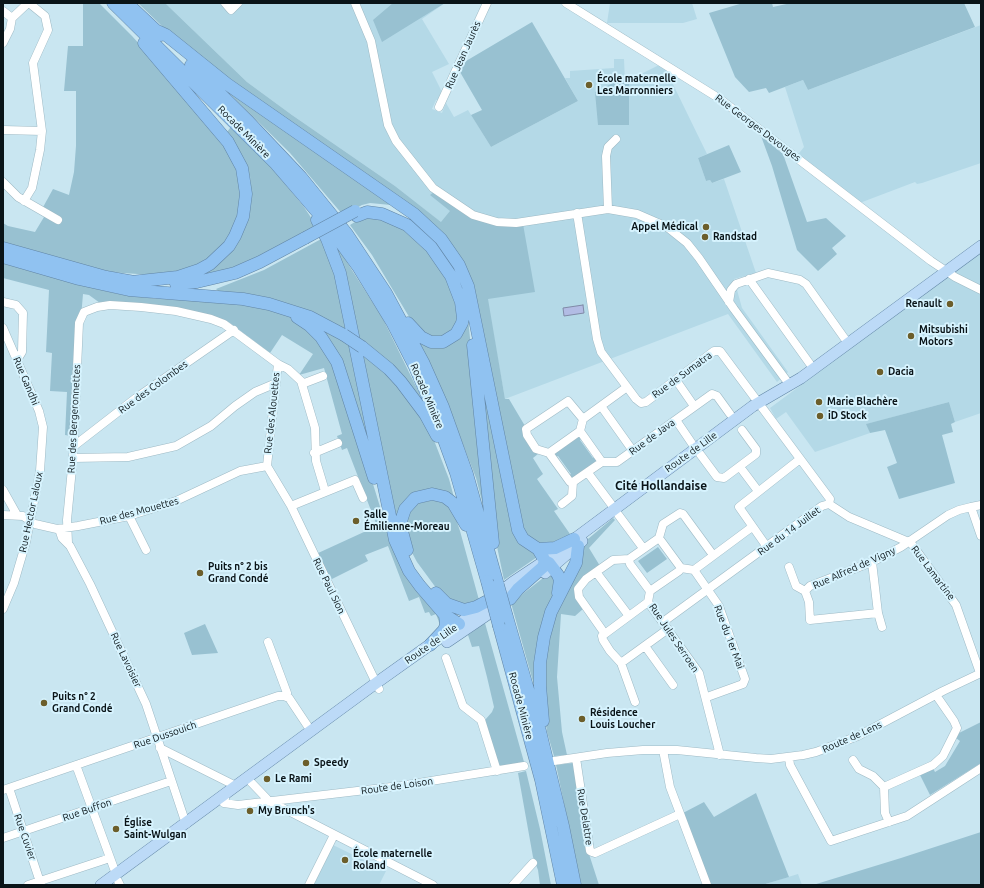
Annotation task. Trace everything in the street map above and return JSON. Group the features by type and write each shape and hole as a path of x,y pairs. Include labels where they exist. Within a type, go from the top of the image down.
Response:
{"highway":[{"name":"Rocade Minière","path":"119,4 155,30 250,122 315,193 368,263 400,318 435,387 456,441 493,578 498,626 541,780 563,885"},
{"name":"Rocade Minière","path":"119,4 253,139 311,204 359,268 392,322 414,365 443,433 507,617 540,731 563,826 575,885"},
{"path":"119,4 120,17 187,92 228,142 242,168 246,194 240,227 229,246 210,264 193,273 178,277 132,282"},
{"path":"155,30 166,35 226,84 414,214 441,239 449,250 459,265 468,286 473,306 518,530 523,539 538,549 560,580 558,594"},
{"path":"311,204 310,208 327,239 340,273 391,527 397,546 409,571 420,586 446,609 470,609 493,598"},
{"path":"160,294 199,288 236,279 367,206 378,206 399,212 413,220 418,219"},
{"path":"356,213 375,212 391,217 407,225 424,239 439,256 456,286 462,312 462,323 456,334 448,340 437,342 426,340 400,318"},
{"path":"3,257 132,282 180,284 214,278 247,268 306,240"},
{"path":"3,248 114,287 160,294 243,299 285,308 318,320 344,334 389,369 401,382 425,414 447,460 479,569 493,578"},
{"path":"449,250 449,256 461,280 469,308 492,535 493,578"},
{"path":"285,308 309,325 321,337 337,362 387,522 391,527"},
{"path":"461,628 426,582 407,550 401,530 402,515 408,504 415,498 424,495 438,494 453,503 466,525"},
{"path":"538,549 555,548 576,542 576,562 558,594 550,612 542,648 540,686 544,725 540,731"},
{"path":"510,599 518,589 549,564"},
{"path":"430,645 444,630 446,625 446,609"},
{"path":"558,858 556,861 558,885"}],"main road":[{"name":"Route de Lille","path":"116,881 186,824 225,798 236,786 249,780 311,731 461,628 493,598 549,564 616,510 757,411 760,403 801,378 943,270 981,238"},
{"name":"Route de Lille","path":"789,384 797,372 943,270 981,246"},
{"name":"Route de Lille","path":"101,885 116,881 249,780 378,686 430,645 510,599"}],"street":[{"path":"3,43 12,18 28,3 45,16 48,25 47,34 33,62 42,131 40,150 32,188 24,201"},
{"path":"225,3 231,10 238,3"},
{"path":"355,3 363,19 371,42 388,125 396,141 433,188 473,215 497,222 516,223 608,209 637,214 657,222 674,233 694,251 789,384"},
{"name":"Rue Jean Jaurès","path":"439,107 487,3"},
{"name":"Rue Georges Devouges","path":"566,3 720,99 943,270 981,290"},
{"path":"3,11 12,18"},
{"path":"3,130 42,131"},
{"path":"608,209 606,156 608,147 616,139"},
{"path":"3,182 24,201 58,220"},
{"name":"Rue de Sumatra","path":"577,213 597,339 601,352 636,399 644,403 714,351 720,351 760,403"},
{"path":"729,302 730,293 733,287 739,282 772,272 800,280 806,284 845,339"},
{"path":"749,279 810,364"},
{"path":"3,302 16,305 23,313 22,352 17,360"},
{"name":"Rue des Bergeronnettes","path":"63,528 74,446 79,322 84,312 103,305 140,307 198,316 224,324 234,330"},
{"name":"Rue Gandhi","path":"3,328 39,411"},
{"path":"234,330 301,380 315,428 314,452 325,491"},
{"name":"Rue des Colombes","path":"74,446 136,398 234,330"},
{"name":"Rue des Alouettes","path":"278,364 274,384 267,466 278,483"},
{"path":"302,384 324,376"},
{"path":"676,380 694,406"},
{"path":"73,458 128,458 176,446 211,426 255,392 274,384"},
{"path":"582,419 627,387"},
{"name":"Rue de Java","path":"573,482 602,462 617,462 710,395 715,394 730,414"},
{"path":"562,504 572,496 573,482 570,482 549,453 536,449 527,435 526,429 566,401 570,402 582,419 580,431 602,462"},
{"name":"Rue du 14 Juillet","path":"663,622 822,506 829,504 830,499 760,403"},
{"path":"601,406 633,451"},
{"name":"Rue Hector Laloux","path":"3,609 14,583 30,520 40,471 43,427 39,411"},
{"path":"676,420 719,478 724,478 754,457 756,451 742,430"},
{"path":"549,453 580,431"},
{"path":"314,452 338,443"},
{"path":"767,547 739,507 800,459"},
{"name":"Rue des Mouettes","path":"17,515 36,524 63,528 129,516 185,498 192,492 240,471 267,466"},
{"path":"740,467 758,491"},
{"path":"588,472 643,548"},
{"path":"291,506 355,480 363,498"},
{"name":"Rue Paul Sion","path":"278,483 291,506 378,686"},
{"path":"3,490 17,515 3,515"},
{"path":"829,504 849,517 908,542"},
{"name":"Rue Alfred de Vigny","path":"789,567 796,586 805,590 810,586 872,562 908,542 948,515 981,505"},
{"path":"971,508 981,536"},
{"path":"605,634 578,593 579,585 596,572 613,560 629,559 659,538 663,524 680,513 683,514 713,555"},
{"path":"129,516 146,550"},
{"path":"659,538 681,568 694,570 752,527"},
{"name":"Rue Lavoisier","path":"63,528 62,538 68,543 90,584 144,700 186,824"},
{"name":"Rue Lamartine","path":"908,542 911,543 956,605 981,673"},
{"path":"629,559 630,564 650,591 679,571 681,568"},
{"path":"872,562 878,613 882,627"},
{"name":"Rue du 1er Mai","path":"694,570 721,610 745,679 743,684 706,697"},
{"path":"596,572 629,616"},
{"path":"805,590 809,602 810,620 878,613"},
{"name":"Rue Jules Serroen","path":"650,591 648,602 695,666 706,697 720,754"},
{"path":"636,702 621,663 602,639 605,634 648,602"},
{"path":"621,663 668,629"},
{"path":"268,642 287,693 284,696 289,698 311,731"},
{"path":"645,646 673,685"},
{"path":"446,658 463,706 481,720 496,771"},
{"name":"Route de Lens","path":"664,750 756,758 789,757 816,752 851,739 981,673"},
{"path":"884,787 932,766 939,762 943,756 956,728 954,721 936,695"},
{"name":"Rue Dussouich","path":"6,789 284,696"},
{"path":"160,748 236,786"},
{"path":"554,761 616,752 664,750 670,787 707,885"},
{"path":"789,757 790,765 831,841 889,822 913,812 981,768"},
{"name":"Rue Delattre","path":"576,758 590,850 592,852 681,816"},
{"path":"853,760 859,769 873,776 884,787 885,813 889,822"},
{"path":"76,765 110,858 116,881"},
{"name":"Route de Loison","path":"225,798 238,805 269,802 400,786 524,766"},
{"path":"249,780 269,802 432,885"},
{"name":"Rue Buffon","path":"3,838 171,781"},
{"name":"Rue Cuvier","path":"6,789 40,883"},
{"path":"287,799 287,811"},
{"path":"309,885 334,835"},
{"path":"28,885 40,883 110,858"},
{"path":"513,885 533,863"}],"shaded area":[{"path":"83,3 99,3 132,36 172,80 232,153 242,183 236,227 220,251 186,271 152,275 109,272 3,245 3,223 8,226 35,232 47,212 42,209 53,189 69,195 74,172 76,146 76,91 64,91 68,46 83,46"},
{"path":"138,3 165,3 247,82 395,186 441,222 450,211 430,195 434,192 467,214 523,224 535,292 488,299 505,399 509,399 525,426 523,429 523,435 538,454 533,458 543,474 537,479 558,509 554,511 570,534 559,543 544,546 523,536 476,301 442,234 226,80 165,29"},
{"path":"165,3 445,3 422,19 449,64 432,72 442,92 432,109 442,113 446,103 454,117 468,110 491,147 578,101 565,78 570,78 570,71 614,68 614,59 624,59 625,82 659,65 666,70 707,154 698,158 706,181 710,180 712,183 724,179 756,273 734,279 742,308 788,372 777,382 728,314 505,399 487,299 447,227 395,186 247,82"},
{"path":"393,3 445,3 382,42 373,20"},
{"path":"610,3 692,3 697,19 683,23 607,23"},
{"path":"743,3 772,3 773,7 791,3 964,3 975,27 808,90 803,80 769,93 766,88 749,92 735,77 709,13"},
{"path":"532,22 578,101 491,147 471,115 482,110 460,72 466,61"},
{"path":"981,25 981,163 922,183 917,184 915,182 857,204 796,157 804,147 785,87 803,80 808,90"},
{"path":"625,77 625,82 629,80 629,125 598,125 595,92"},
{"path":"225,89 391,205 370,203 362,205 343,215 290,153"},
{"path":"230,128 234,128 261,155 304,207 318,228 247,266 203,274 215,263 251,193 250,176 245,171 225,135"},
{"path":"761,136 783,154 807,222 826,218 846,236 832,248 837,254 818,271 797,250 772,166"},
{"path":"729,145 741,172 712,183 710,180 706,181 698,158"},
{"path":"363,217 390,220 423,242 452,284 458,322 445,337 427,336 411,320 372,255 350,225"},
{"path":"412,222 429,236 453,267 467,308 482,458 484,509 476,478 446,400 417,337 457,337 457,282"},
{"path":"323,238 334,263 350,336 220,293 216,289 264,270"},
{"path":"336,245 383,319 428,411 357,341"},
{"path":"981,250 981,413 955,422 949,402 867,424 870,433 815,452 786,412 776,419 770,408 943,280"},
{"path":"3,261 97,289 124,295 159,299 221,300 247,303 288,315 307,328 332,360 349,406 389,536 439,613 441,628 436,614 431,616 429,612 425,613 419,597 409,601 388,546 365,555 368,561 330,580 316,554 377,526 347,448 342,450 337,436 342,434 324,368 299,375 313,354 282,335 270,353 230,323 219,319 100,303 89,295 83,294 71,436 65,435 67,392 50,391 52,353 46,352 49,290 3,278"},
{"path":"583,305 584,313 564,316 563,308"},
{"path":"313,322 352,345 377,471 353,402"},
{"path":"359,350 398,384 430,430 449,479 455,501 415,496 399,532"},
{"path":"481,366 510,520 540,555 504,580 495,537"},
{"path":"949,402 955,422 951,424 953,432 942,435 955,483 899,499 887,467 897,463 885,430 870,433 866,424"},
{"path":"580,435 582,438 580,440 593,458 596,456 598,460 574,478 571,478 569,475 571,474 558,456 556,457 553,454"},
{"path":"438,499 453,510 460,531 479,600 469,604 460,604 442,596 417,562 409,547 405,530 408,514 415,504"},
{"path":"613,518 615,520 589,548 600,566 579,582 583,609 575,616 561,614 557,677 562,732 567,755 554,756 547,732 543,701 547,638 582,544"},
{"path":"658,547 667,559 647,573 638,561"},
{"path":"552,571 557,580 537,696 511,603"},
{"path":"485,623 524,762 499,766 485,720 492,712 494,707 479,646 472,647 468,635"},
{"path":"205,624 218,653 192,655 184,633"},
{"path":"981,722 981,763 930,795 920,775 933,768 935,772 945,766 960,741 956,738 959,733"},
{"path":"573,763 589,854 599,885 581,885 556,765"},
{"path":"526,771 540,829 551,885 540,885 538,870 533,857 518,773"},
{"path":"756,793 789,877 762,885 709,885 683,813 704,802 714,817"},
{"path":"981,832 981,885 813,885 901,858"},
{"name":"École maternelle Roland","path":"333,845 386,871 379,885 313,885"},
{"path":"798,874 802,885 762,885"}],"place":[{"name":"École maternelle Les Marronniers","path":"589,85"},
{"name":"Appel Médical","path":"706,227"},
{"name":"Randstad","path":"705,237"},
{"name":"Renault","path":"950,304"},
{"name":"Mitsubishi Motors","path":"911,336"},
{"name":"Dacia","path":"880,372"},
{"name":"Marie Blachère","path":"819,402"},
{"name":"iD Stock","path":"820,416"},
{"name":"Salle Émilienne-Moreau","path":"356,521"},
{"name":"Puits n° 2 bis Grand Condé","path":"200,573"},
{"name":"Puits n° 2 Grand Condé","path":"44,703"},
{"name":"Résidence Louis Loucher","path":"582,719"},
{"name":"Speedy","path":"306,763"},
{"name":"Le Rami","path":"267,779"},
{"name":"My Brunch's","path":"250,811"},
{"name":"Église Saint-Wulgan","path":"116,829"},
{"name":"École maternelle Roland","path":"345,860"}],"district":[{"name":"Cité Hollandaise","path":"661,486"}]}
